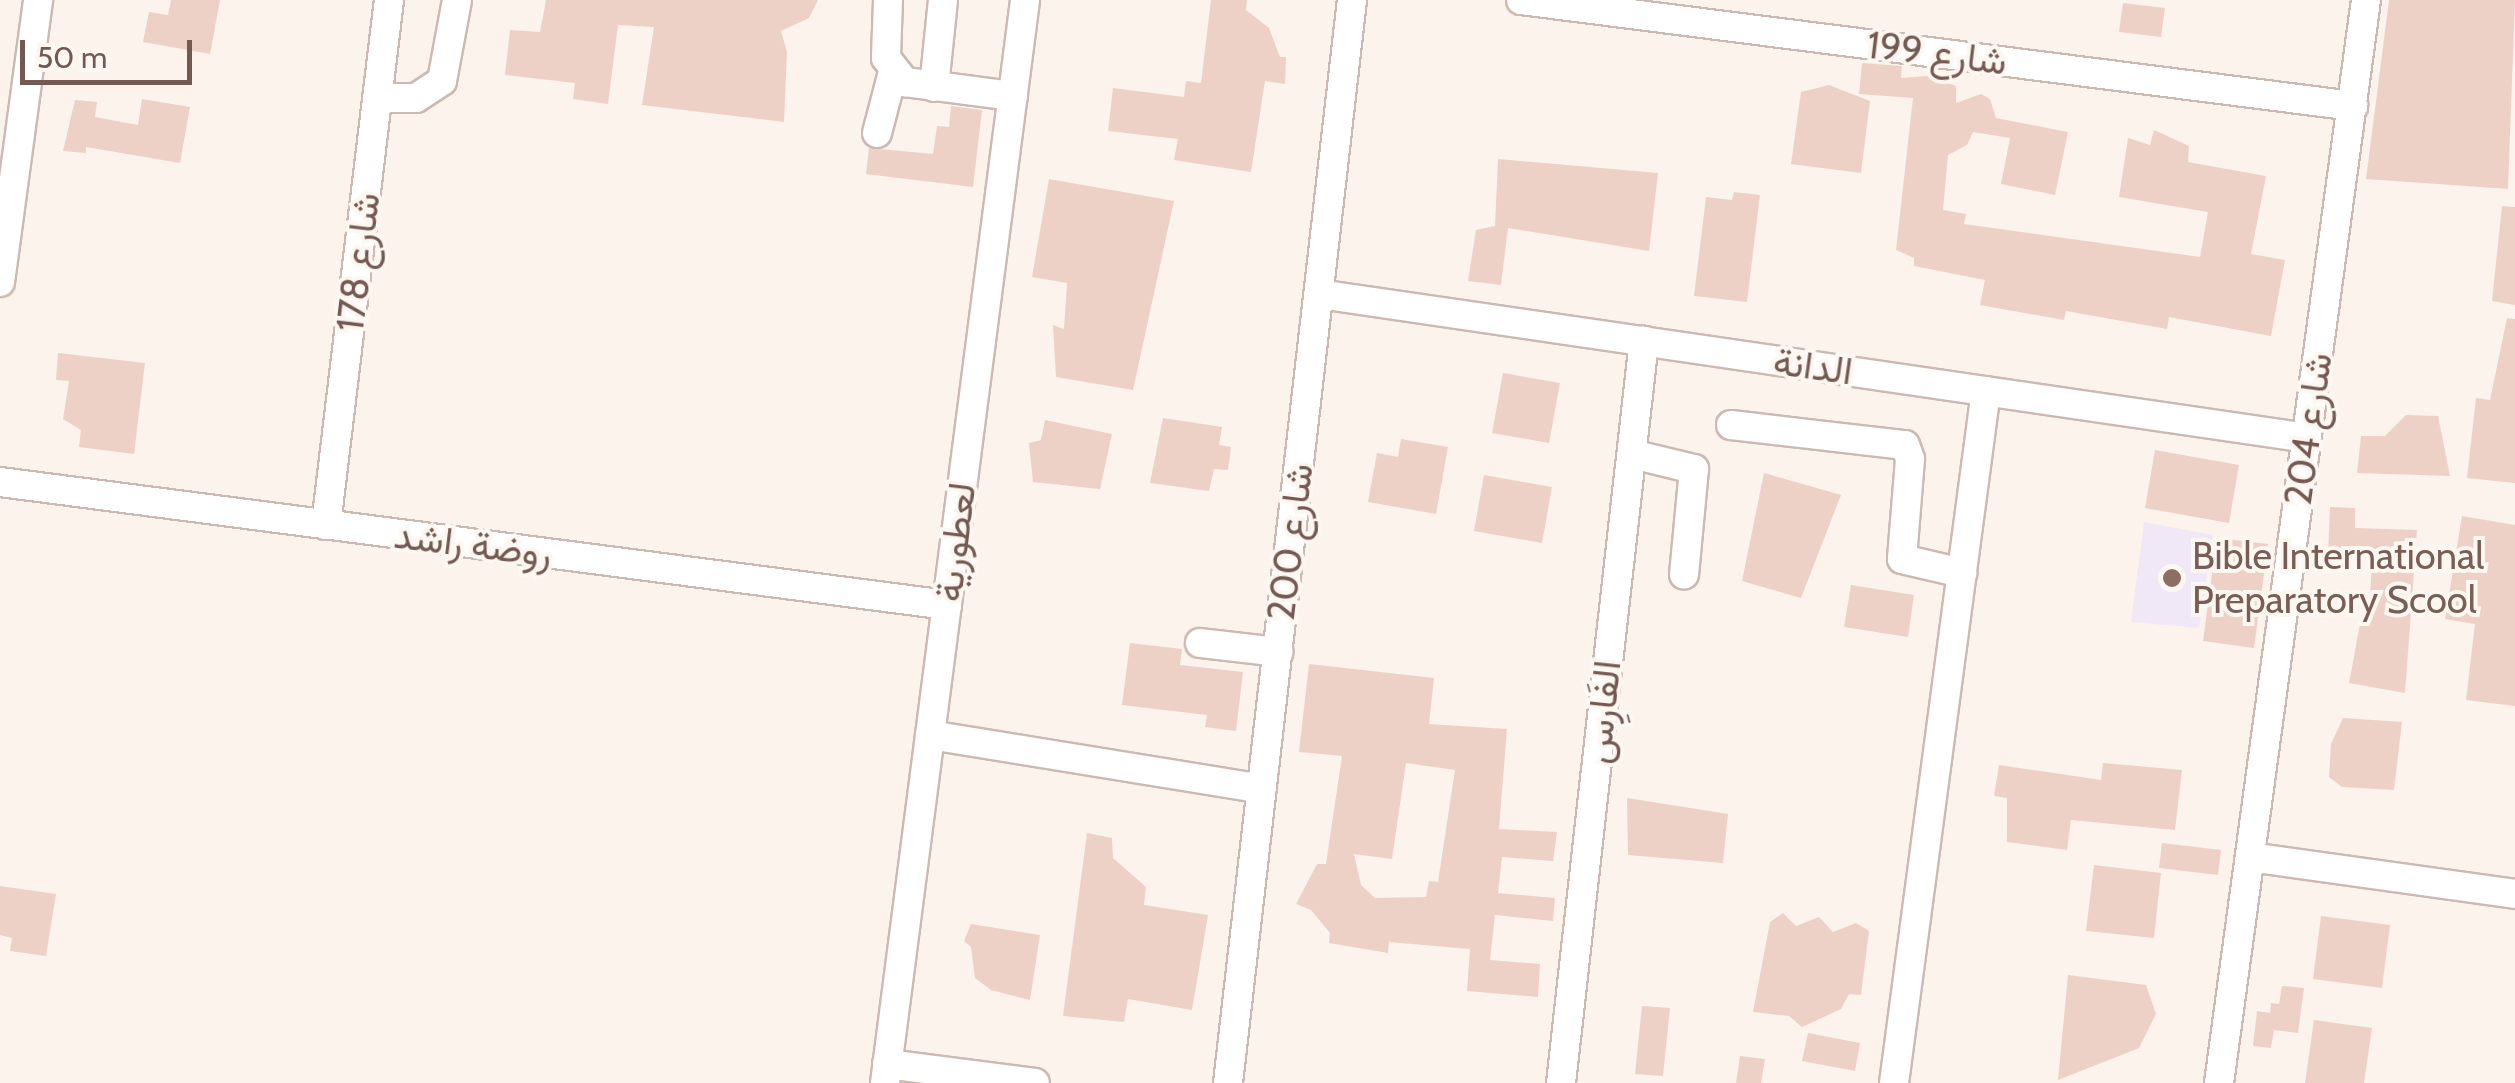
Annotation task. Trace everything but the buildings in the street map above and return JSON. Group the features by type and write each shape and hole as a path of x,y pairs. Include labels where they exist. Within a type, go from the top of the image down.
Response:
{"street":[{"path":"0,282 10,146 38,0"},
{"name":"شارع 178","path":"326,524 389,0"},
{"path":"377,98 416,98 442,82 456,0"},
{"path":"888,0 883,43 893,72 905,82 934,87 977,86 1013,96"},
{"path":"934,87 943,0"},
{"name":"لعطورية","path":"886,1074 1025,0"},
{"name":"شارع 200","path":"1228,1083 1352,0"},
{"name":"شارع 199","path":"1521,0 2352,106"},
{"name":"شارع 204","path":"2219,1083 2366,0"},
{"path":"877,132 893,72"},
{"name":"الدانة","path":"1319,294 2307,438"},
{"name":"الفَارِس","path":"1560,1083 1644,341"},
{"path":"1894,1083 1986,391"},
{"path":"1731,425 1905,444 1910,453 1902,559 1962,573"},
{"path":"1632,454 1694,469 1684,575"},
{"name":"روضة راشد","path":"0,482 947,605"},
{"path":"1200,643 1278,652"},
{"path":"930,736 1262,789"},
{"path":"2250,857 2515,894"},
{"path":"886,1074 1035,1083"}],"shaded area":[{"name":"Bible International Preparatory Scool","path":"2144,522 2213,535 2199,628 2131,622"}],"place":[{"name":"Bible International Preparatory Scool","path":"2172,578"}]}
